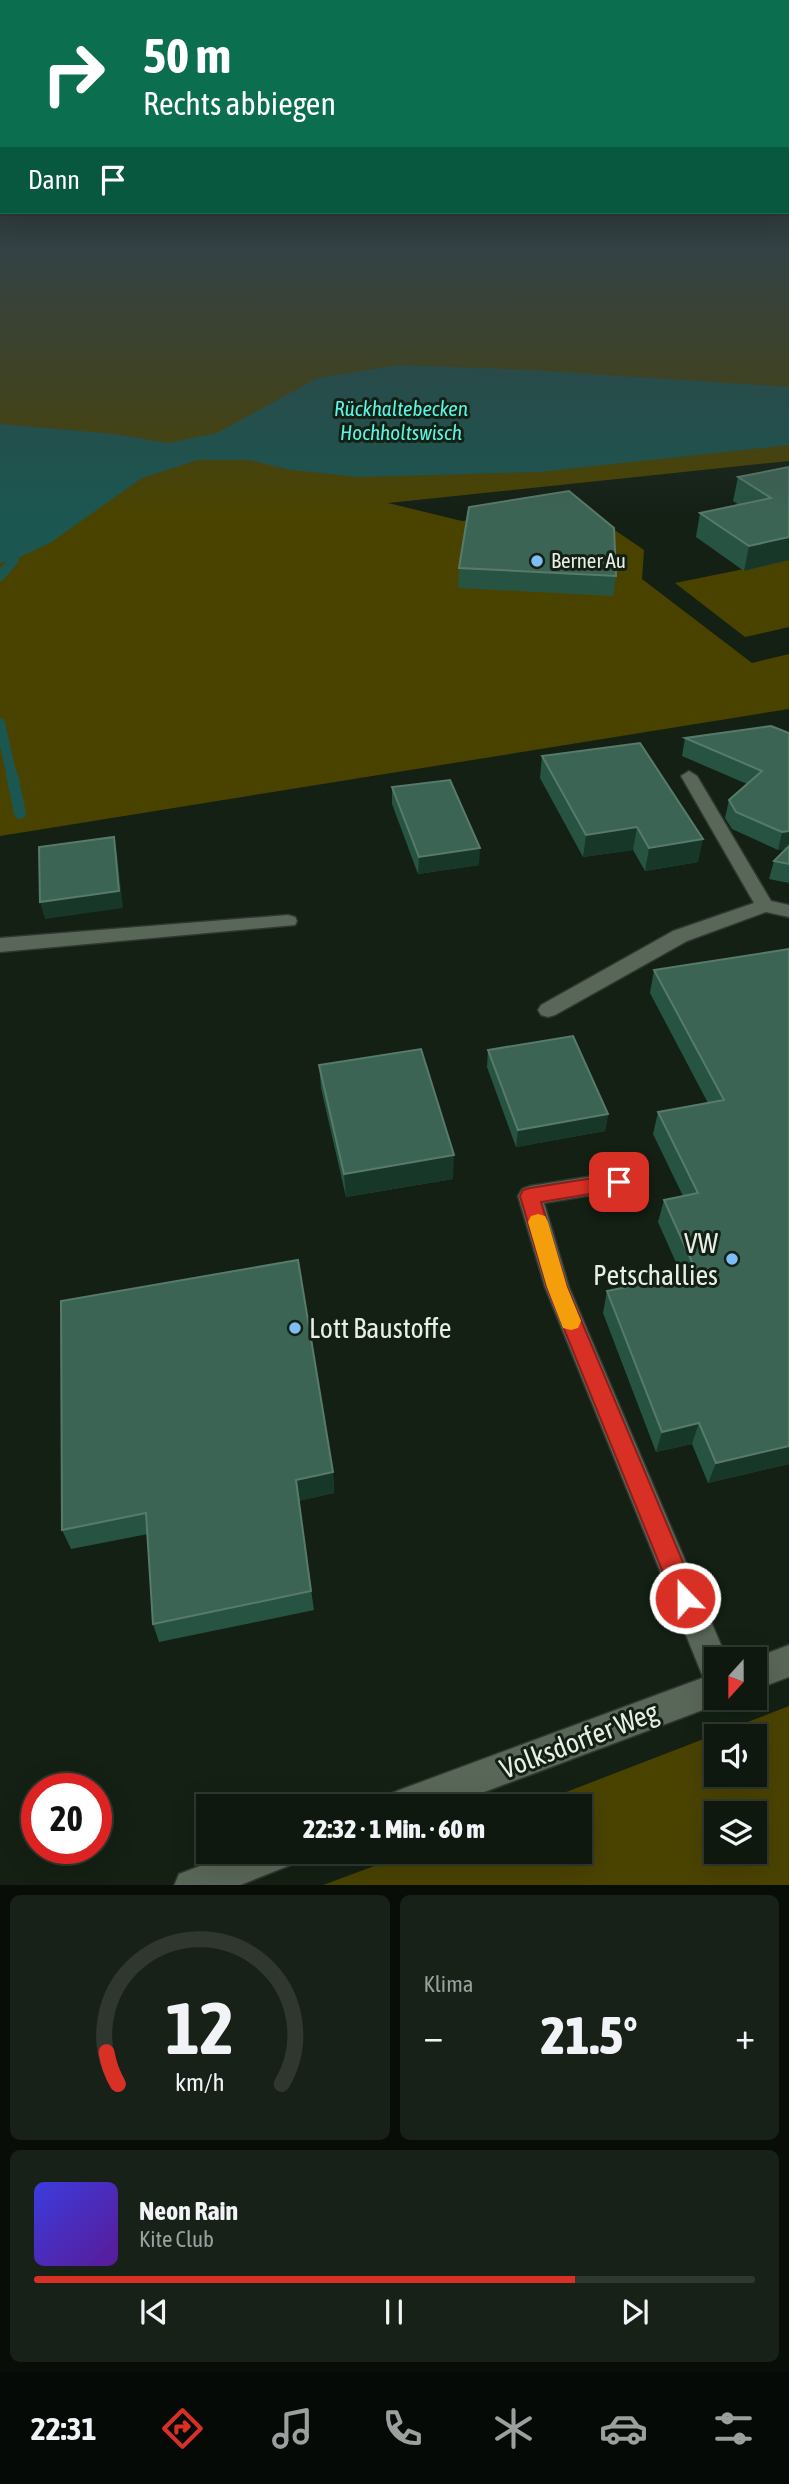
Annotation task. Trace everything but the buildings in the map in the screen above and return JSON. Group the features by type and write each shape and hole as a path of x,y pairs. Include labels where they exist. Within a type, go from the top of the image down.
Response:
{"street":[{"path":"689,776 765,906"},
{"path":"548,1010 680,936 765,906 789,911"},
{"path":"0,945 288,921"},
{"path":"619,1182 530,1196 557,1287 706,1647"},
{"path":"767,1669 789,1661"},
{"name":"Volksdorfer Weg","path":"434,1794 704,1693"},
{"path":"191,1885 248,1864"}],"shaded area":[{"path":"0,339 789,339 789,461 388,503 462,521 578,505 644,550 642,579 752,663 789,654 789,709 0,836"},
{"path":"789,560 789,627 745,637 675,583"},
{"path":"789,1706 789,1885 323,1885 380,1864 592,1864 592,1794 561,1794 704,1739 704,1787 767,1787 767,1724 742,1724"}],"water":[{"name":"Rückhaltebecken Hochholtswisch","path":"398,365 529,370 789,387 789,445 539,472 359,477 291,470 249,460 198,460 142,478 50,543 14,560 0,563 0,424 115,434 168,443 217,433 317,378"}],"waterway":[{"name":"Berner Au","path":"0,576 14,560"},
{"path":"0,723 12,777"},
{"path":"12,775 20,813"}],"slow traffic":[{"path":"538,1222 557,1287 571,1321"}],"place":[{"name":"Berner Au","path":"537,561"},
{"name":"VW Petschallies","path":"732,1259"},
{"name":"Lott Baustoffe","path":"295,1328"}],"route":[{"path":"619,1182 530,1196 557,1287 685,1598"}]}
